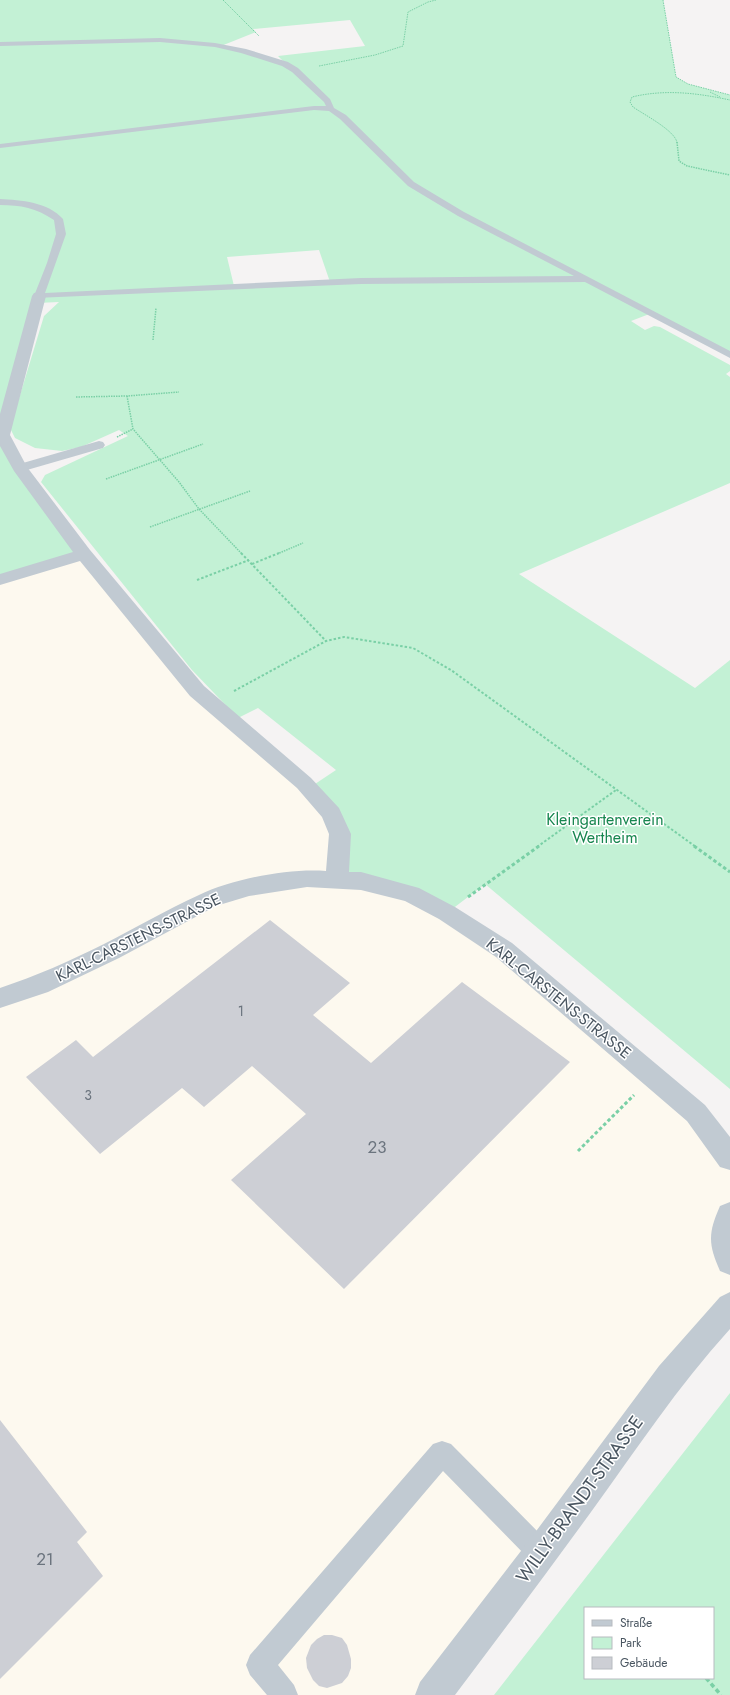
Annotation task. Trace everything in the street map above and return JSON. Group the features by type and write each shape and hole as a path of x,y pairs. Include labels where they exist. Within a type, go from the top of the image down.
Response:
{"street":[{"path":"39,296 2,435 20,468 84,554 134,617 197,691 304,783 331,813 340,834 337,880"},
{"path":"0,580 84,554"},
{"name":"KARL-CARSTENS-STRASSE","path":"0,998 39,985 111,951 208,900 248,887 307,878 361,881 411,894 447,913 504,950 696,1113 730,1158"},
{"path":"730,1215 725,1226 724,1235 724,1245 730,1261"},
{"name":"WILLY-BRANDT-STRASSE","path":"433,1695 541,1553 644,1411 707,1331 730,1307"}],"lane":[{"path":"0,44 126,40 191,42 243,50 285,64 295,70 327,100 331,108 411,184 461,214 730,355"},
{"path":"0,146 314,108 331,108"},
{"path":"0,202 23,202 44,209 58,219 61,234 52,263 39,296 154,292 330,282 510,278 589,280"},
{"path":"20,468 100,445"},
{"path":"284,1695 260,1665 442,1453 541,1553"}],"path":[{"path":"223,0 260,36"},
{"path":"295,70 381,54 403,46 408,12 428,2 436,0"},
{"path":"663,0 676,77 688,84 730,95"},
{"path":"707,90 722,98"},
{"path":"730,100 671,93 642,94 632,97 630,102 633,107 667,129 677,139 679,161 687,166 730,175"},
{"path":"152,340 156,317 154,292"},
{"path":"76,397 128,396 179,392"},
{"path":"128,396 133,430 180,482 199,509 326,642"},
{"path":"106,479 203,444"},
{"path":"150,527 250,491"},
{"path":"252,564 303,543"},
{"path":"197,580 249,560"},
{"path":"211,704 326,642 344,637 413,648 451,670 730,872"},
{"path":"447,913 484,884 616,790"},
{"path":"578,1151 653,1076"},
{"path":"707,1679 722,1695"}],"shaded area":[{"path":"84,554 197,691 447,913 730,1158 730,1307 433,1695 0,1695 0,580"}],"green space":[{"name":"Kleingartenverein Wertheim","path":"0,0 663,0 676,77 688,84 730,95 730,355 652,313 631,321 645,330 654,326 660,327 730,365 730,371 726,374 730,377 730,483 519,574 695,688 730,660 730,1089 485,884 447,913 337,880 340,834 309,788 336,770 258,708 238,718 192,670 41,482 45,475 128,436 119,430 81,447 62,451 35,448 15,438 10,428 44,316 59,302 37,303 2,435 81,550 0,578","holes":["350,20 365,46 278,56 285,63 221,46 256,32 253,29","319,250 330,282 234,286 227,257"]},
{"path":"730,1393 730,1695 494,1695"}],"building":[{"path":"270,920 350,983 313,1015 371,1063 462,982 570,1062 344,1289 231,1180 306,1114 252,1066 204,1107 182,1088 100,1154 26,1077 76,1040 93,1057"},
{"path":"0,1420 87,1532 77,1542 103,1576 0,1679"},
{"path":"324,1635 332,1635 342,1638 347,1645 351,1659 351,1668 348,1676 342,1683 327,1688 319,1686 313,1680 307,1668 306,1658 311,1645"}]}
